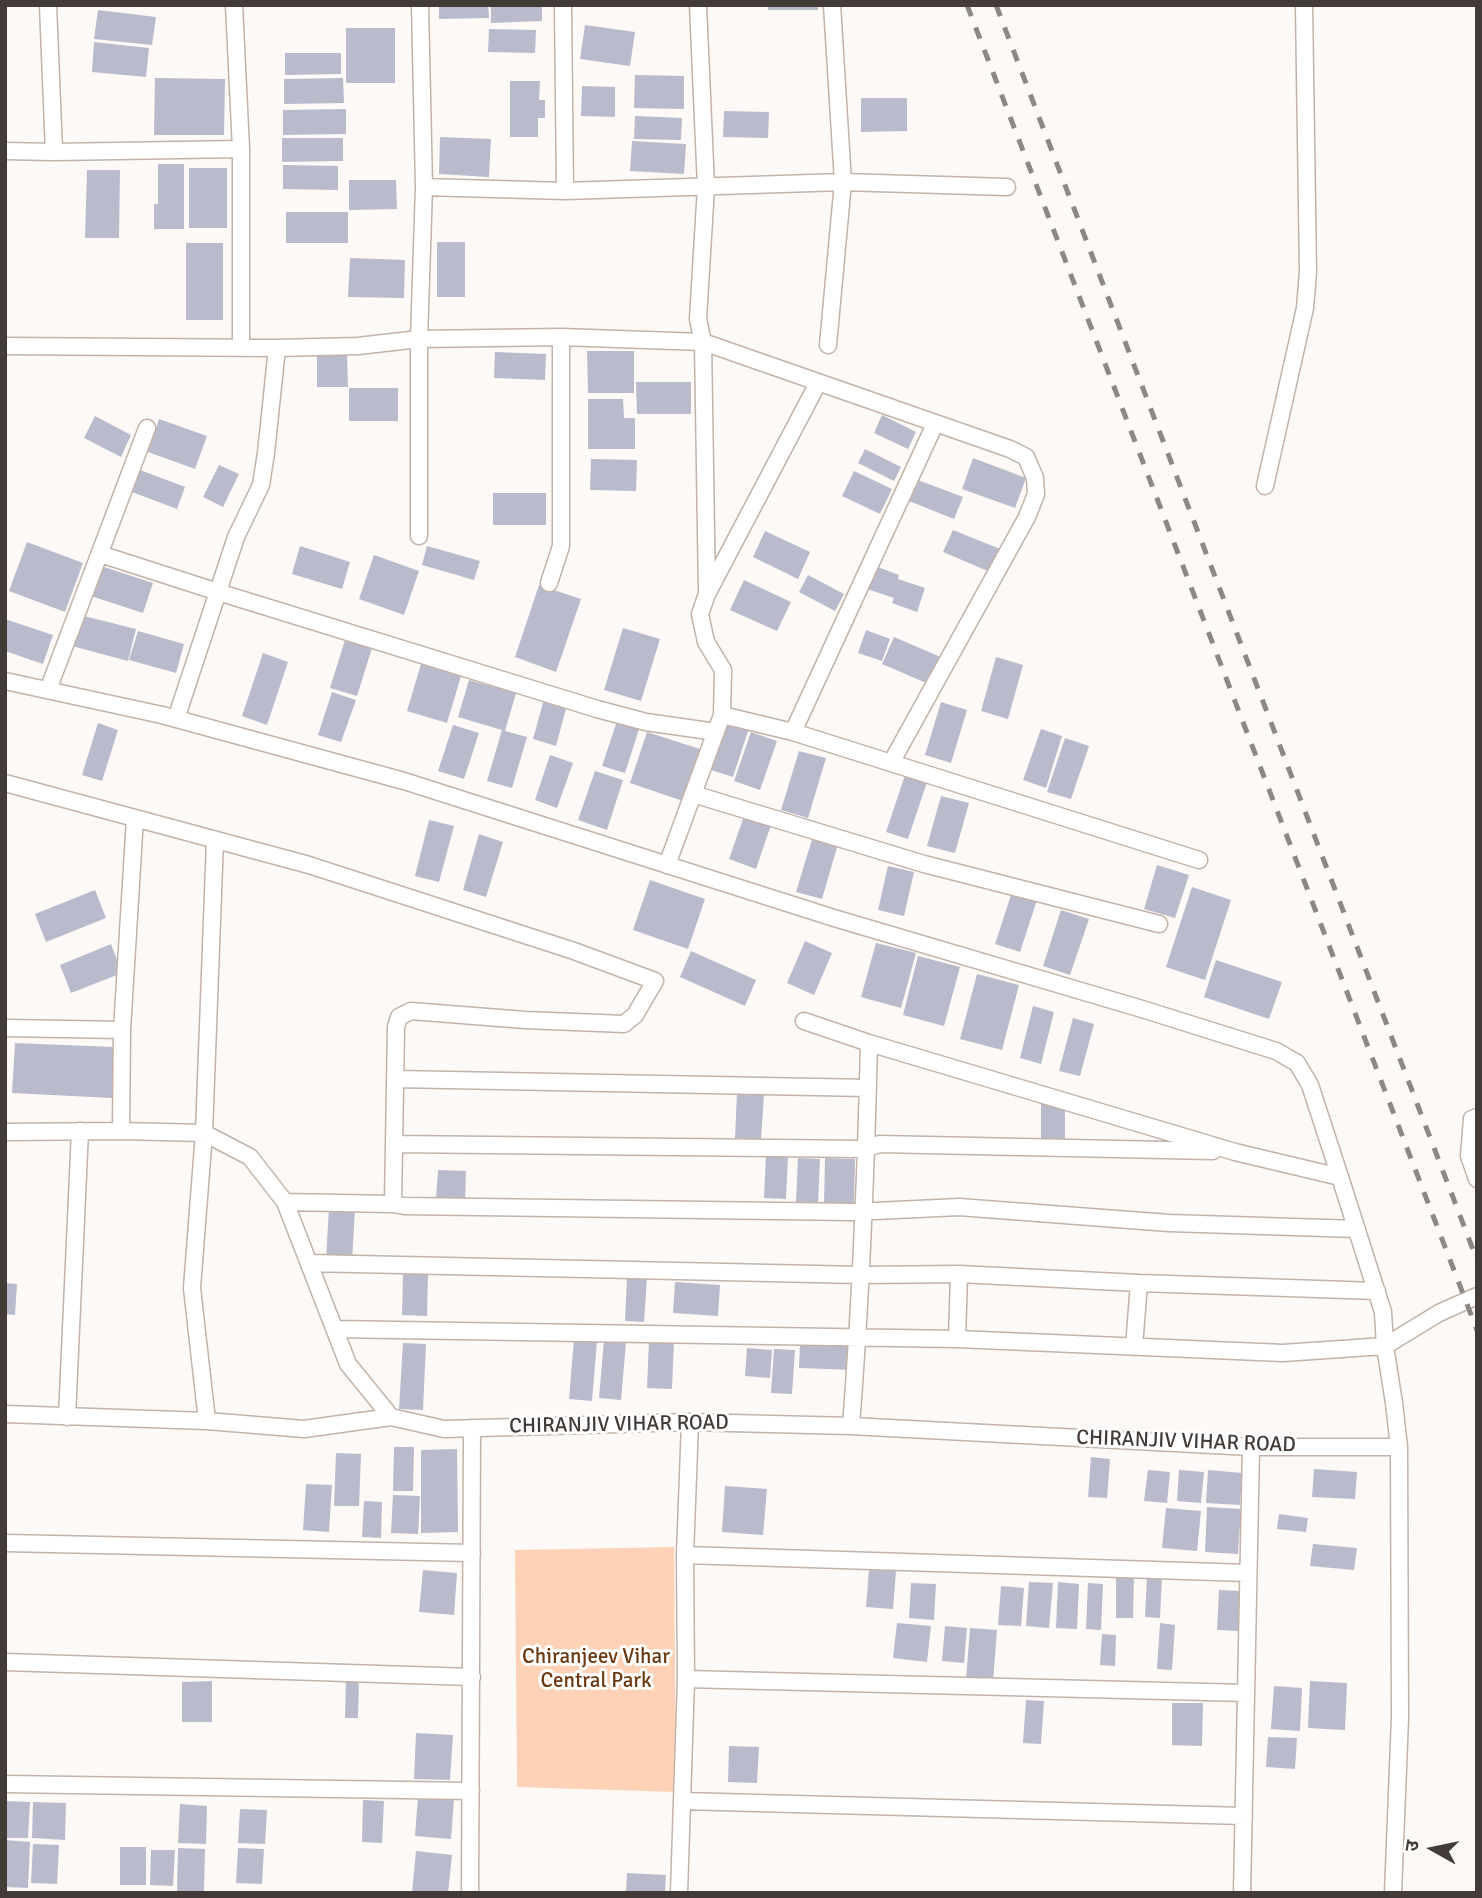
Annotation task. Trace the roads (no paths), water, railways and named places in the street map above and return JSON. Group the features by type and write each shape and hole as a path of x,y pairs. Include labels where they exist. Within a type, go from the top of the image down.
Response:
{"street":[{"path":"48,5 54,152"},
{"path":"234,5 240,149 241,347"},
{"path":"419,536 419,339 424,187 421,5"},
{"path":"563,5 565,191"},
{"path":"698,5 706,187 698,318 703,342 707,594"},
{"path":"828,345 843,182 832,5"},
{"path":"1265,486 1305,308 1308,272 1304,5"},
{"path":"5,151 240,149"},
{"path":"424,187 565,191 843,182 1007,187"},
{"path":"5,346 277,348 358,346 419,339 561,337 703,342 1010,449 1026,457 1035,478 1036,494 1027,517 891,763"},
{"path":"549,583 561,546 561,337"},
{"path":"176,719 236,537 261,485 277,348"},
{"path":"667,864 722,715 723,670 706,642 700,614 707,594 818,383"},
{"path":"793,732 935,424"},
{"path":"48,690 148,428"},
{"path":"100,554 597,709 646,722 716,732"},
{"path":"5,681 176,719 404,781 834,918 1276,1051 1297,1063 1310,1085 1377,1291 1383,1312 1385,1346 1395,1403 1399,1447 1400,1718 1393,1893"},
{"path":"722,715 793,732 1199,860"},
{"path":"5,783 349,878 574,951 655,981 635,1015 624,1024 411,1011 399,1017 396,1027 393,1204"},
{"path":"693,794 924,864 1159,924"},
{"path":"121,1131 122,1030 135,818"},
{"path":"207,1421 192,1288 204,1133 215,840"},
{"path":"804,1021 869,1043 1235,1152 1340,1177"},
{"path":"5,1028 122,1030"},
{"path":"851,1426 861,1275 869,1043"},
{"path":"396,1079 868,1088"},
{"path":"1477,1117 1472,1119 1469,1156 1477,1179"},
{"path":"67,1417 80,1131"},
{"path":"5,1132 204,1133 250,1157 285,1202 348,1364 391,1417"},
{"path":"395,1144 866,1149 879,1144 1235,1152"},
{"path":"285,1202 404,1206 864,1211 959,1206 1169,1223 1357,1229"},
{"path":"309,1263 861,1275 959,1274 1377,1291"},
{"path":"957,1339 959,1274"},
{"path":"1134,1347 1139,1283"},
{"path":"334,1329 957,1339 1283,1353 1385,1346 1438,1313 1477,1296"},
{"path":"5,1414 207,1421 304,1429 391,1417"},
{"name":"CHIRANJIV VIHAR ROAD","path":"391,1417 444,1429 690,1422 851,1426 1251,1447 1399,1447"},
{"path":"678,1893 686,1679 685,1555 690,1422"},
{"path":"470,1893 472,1428"},
{"path":"1242,1893 1251,1447"},
{"path":"5,1543 472,1553"},
{"path":"685,1555 1248,1573"},
{"path":"5,1662 472,1677"},
{"path":"686,1679 1247,1693"},
{"path":"5,1784 471,1791"},
{"path":"682,1801 1244,1815"}],"railway":[{"path":"967,5 1477,1330"},
{"path":"996,5 1477,1260"}],"park label":[{"name":"Chiranjeev Vihar Central Park","path":"596,1669"}]}
